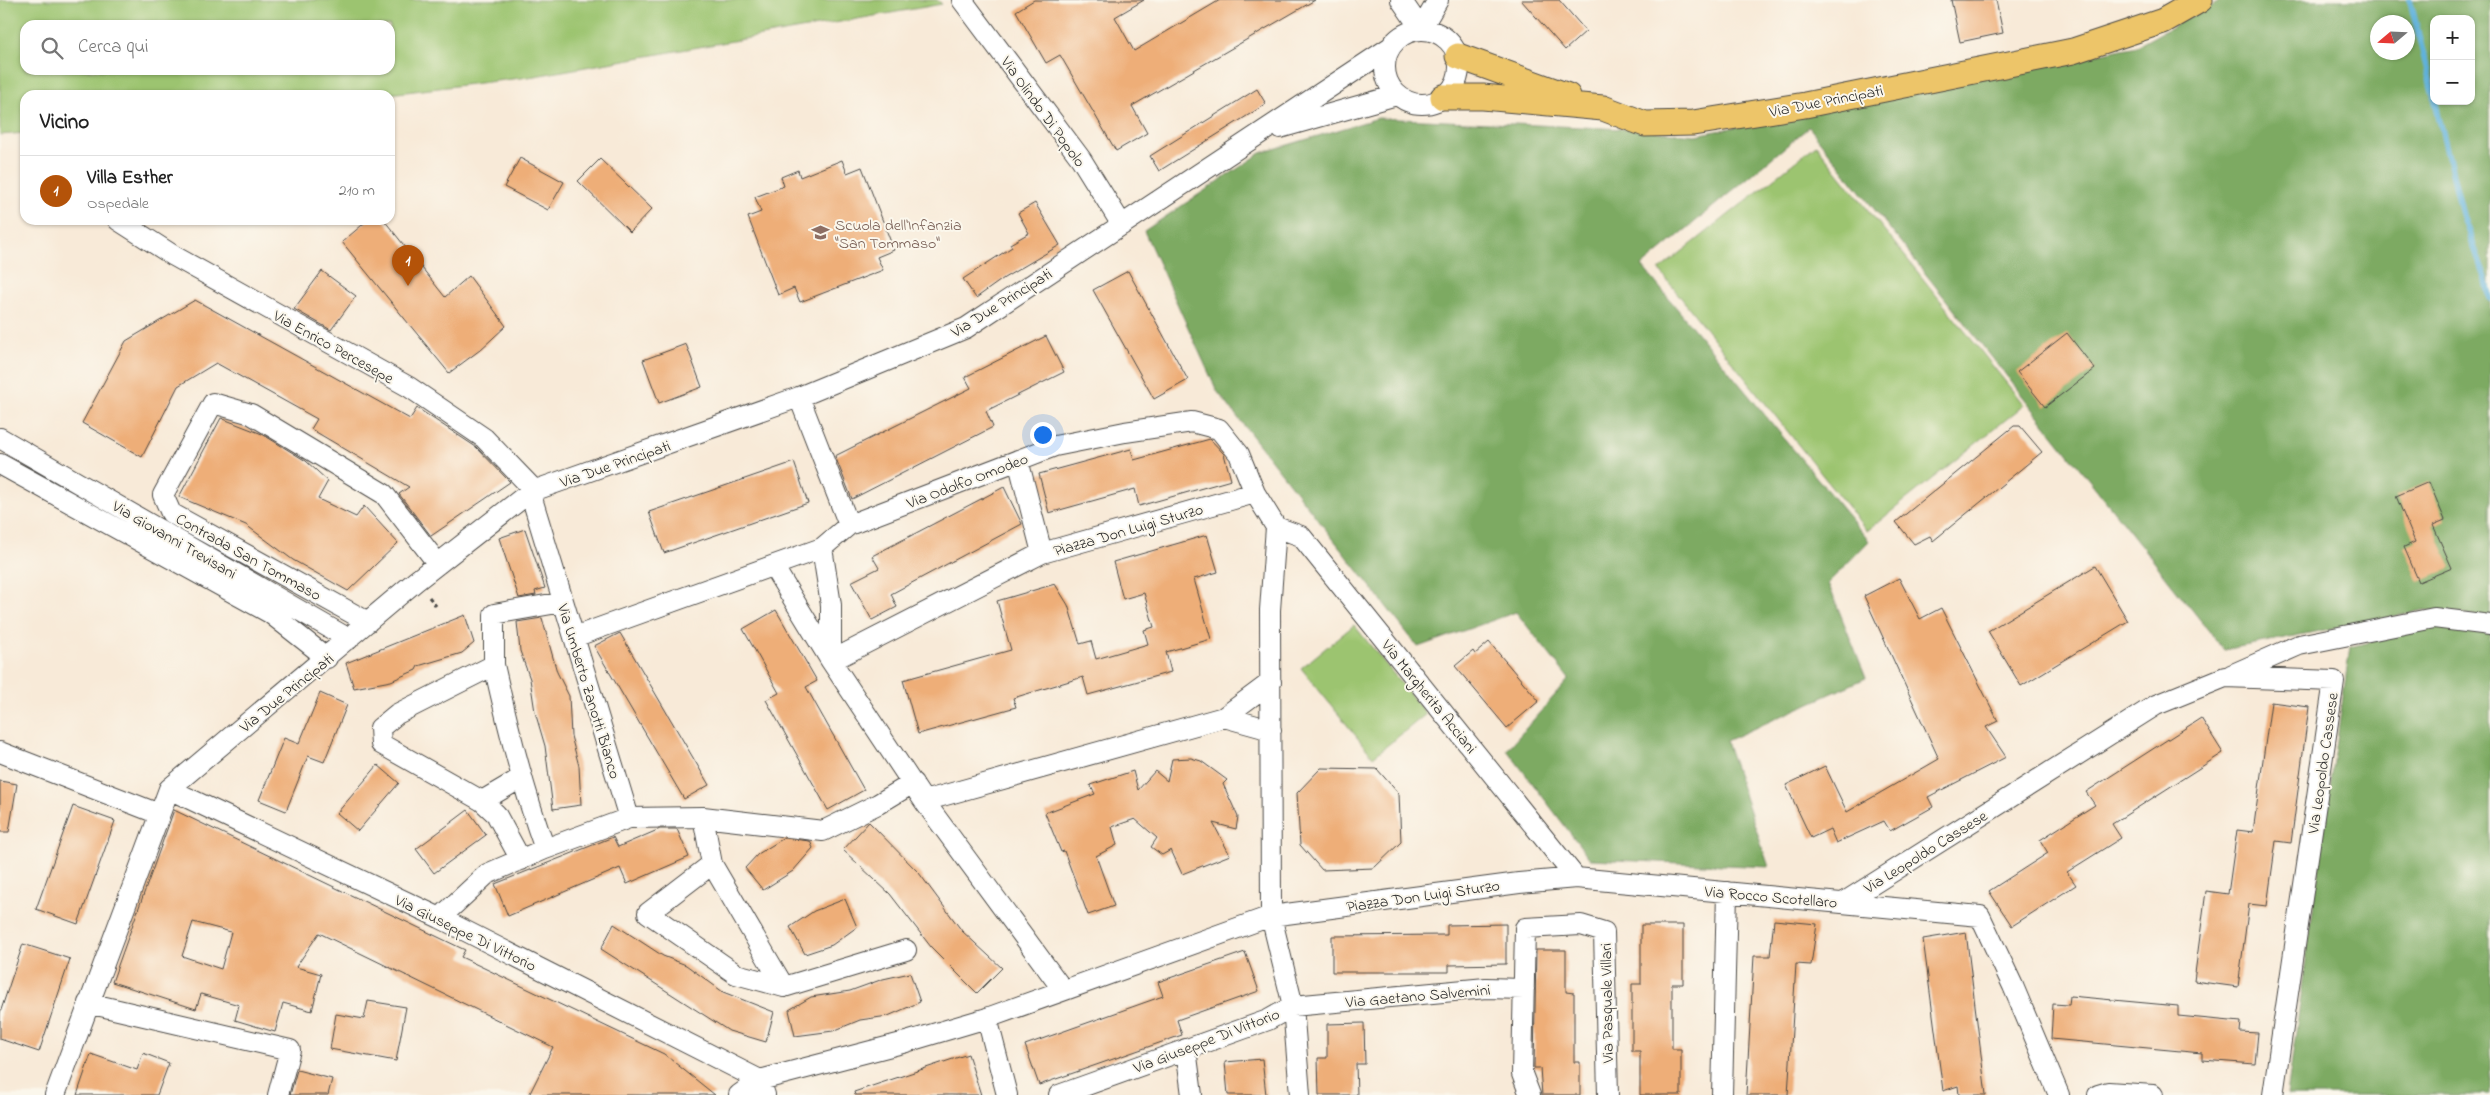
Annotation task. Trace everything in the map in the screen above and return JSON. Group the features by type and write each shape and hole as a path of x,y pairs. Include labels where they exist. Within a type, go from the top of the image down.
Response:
{"main road":[{"name":"Via Due Principati","path":"1444,97 1483,97 1603,108 1645,124 1693,123 1805,104 2073,51 2162,21 2200,0"},
{"path":"1458,56 1603,108"}],"street":[{"name":"Via Olindo Di Popolo","path":"962,0 1081,159 1122,225"},
{"path":"1401,0 1421,29"},
{"path":"1421,29 1438,0"},
{"path":"1421,29 1442,34 1451,43 1458,56 1459,69 1456,82 1444,97 1432,103 1419,104 1409,102 1398,95 1389,85 1385,72 1389,48 1397,38 1408,32 1421,29"},
{"name":"Via Due Principati","path":"56,1095 88,1003 169,789 438,564 533,491 799,397 966,328 1389,48"},
{"path":"1261,133 1398,95"},
{"name":"Via Enrico Percesepe","path":"126,225 174,256 409,387 484,438 533,491"},
{"path":"799,397 849,525"},
{"name":"Contrada San Tommaso","path":"368,622 172,513 163,495 213,404 251,414 384,494 438,564"},
{"name":"Via Odolfo Omodeo","path":"574,637 822,548 849,525 1055,446 1125,432 1192,422 1219,429 1239,454 1255,493"},
{"name":"Via Giovanni Trevisani","path":"0,438 349,640"},
{"path":"1018,460 1042,553"},
{"name":"Via Giovanni Trevisani","path":"0,464 270,613 327,658"},
{"name":"Via Umberto Zanotti Bianco","path":"533,491 563,602 629,818"},
{"path":"1255,493 1276,527 1270,610 1272,730 1271,916"},
{"name":"Piazza Don Luigi Sturzo","path":"831,661 1042,553 1255,493"},
{"name":"Via Margherita Acciani","path":"1276,527 1301,536 1576,878"},
{"path":"822,548 831,605 831,661"},
{"path":"739,1095 987,1018 1063,990 924,801 831,661 773,566"},
{"path":"545,849 521,778 494,665 494,614 563,602"},
{"path":"2225,678 2299,645 2373,630 2434,618 2490,625"},
{"path":"494,665 397,714 380,728 381,744 482,801 496,814 521,860"},
{"name":"Via Leopoldo Cassese","path":"1843,903 2156,705 2225,678 2334,681 2273,1095"},
{"path":"924,801 1224,717 1271,682"},
{"path":"1224,717 1272,730"},
{"path":"0,752 159,814"},
{"path":"482,801 521,778"},
{"path":"440,918 487,874 545,849 629,818 703,816 823,831 878,804 913,783"},
{"name":"Via Giuseppe Di Vittorio","path":"169,789 440,918 763,1087"},
{"path":"703,816 712,864 784,986"},
{"path":"712,864 648,913 736,974 784,986 906,950"},
{"name":"Piazza Don Luigi Sturzo","path":"1063,990 1271,916 1519,883 1576,878"},
{"name":"Via Rocco Scotellaro","path":"1576,878 1980,916 2013,986 2059,1095"},
{"path":"1722,1095 1727,892"},
{"name":"Via Giuseppe Di Vittorio","path":"1062,1094 1268,1020 1293,1006 1271,916"},
{"name":"Via Pasquale Villari","path":"1524,989 1525,928 1581,925 1604,932 1608,1095"},
{"name":"Via Gaetano Salvemini","path":"1293,1006 1486,988 1524,989"},
{"path":"1524,989 1522,1074 1530,1095"},
{"path":"88,1003 290,1050 278,1095"},
{"path":"1293,1006 1300,1095"},
{"path":"987,1018 1007,1095"},
{"path":"1186,1049 1192,1095"},
{"path":"2098,1095 2108,1092 2153,1095"}],"green space":[{"path":"0,0 937,0 942,4 529,77 395,93 395,90 20,90 20,133 0,135"},
{"path":"2221,0 2490,0 2490,617 2425,610 2224,650 1809,127 1642,266 1869,541 1828,583 1866,678 1726,741 1769,867 1590,859 1507,750 1569,679 1516,612 1418,647 1217,391 1144,231 1261,153 1378,118 1626,129 1696,135 2137,46"},
{"path":"1816,145 2024,405 1867,531 1659,270"},
{"path":"1354,625 1426,714 1373,757 1301,668"},
{"path":"2435,625 2490,633 2490,1095 2287,1095 2350,647"}],"building":[{"path":"1034,0 1144,0 1115,17 1134,51 1220,0 1315,0 1132,106 1147,133 1116,151 1060,55 1046,63 1016,11"},
{"path":"1521,0 1559,0 1586,31 1565,50"},
{"path":"1951,0 1996,0 2003,33 1960,42"},
{"path":"1257,89 1266,104 1159,171 1150,156"},
{"path":"520,158 564,182 548,210 504,187"},
{"path":"600,159 652,209 630,232 578,181"},
{"name":"Scuola dell'Infanzia \"San Tommaso\"","path":"842,160 847,173 862,167 894,250 877,257 883,270 800,302 794,288 778,295 748,217 761,212 755,197 784,186 781,177 798,170 800,177"},
{"path":"1035,203 1060,245 1004,278 976,298 963,279 1012,247 1010,244 1029,233 1018,213"},
{"path":"362,225 388,225 445,297 469,276 506,326 480,350 449,373 342,242"},
{"path":"322,271 356,296 331,330 294,309"},
{"path":"1128,271 1188,380 1154,399 1093,290"},
{"path":"195,300 410,419 417,408 476,447 510,482 431,536 399,494 409,487 311,429 317,419 216,363 178,386 142,457 82,423 126,341"},
{"path":"2067,333 2095,369 2045,407 2017,372"},
{"path":"1046,336 1064,372 986,411 993,427 852,499 835,456 971,388 965,377"},
{"path":"686,344 702,387 659,403 643,360"},
{"path":"221,418 262,434 306,461 328,481 318,499 356,517 364,506 398,543 348,591 293,560 246,525 179,497"},
{"path":"2014,426 2020,426 2042,452 1933,541 1930,536 1914,544 1896,522"},
{"path":"1210,439 1224,454 1231,480 1139,506 1135,489 1049,513 1039,474 1131,449 1134,460"},
{"path":"794,462 808,503 664,553 649,512"},
{"path":"2429,482 2445,520 2433,525 2452,568 2419,582 2404,547 2415,542 2396,496"},
{"path":"1004,487 1022,524 891,594 897,607 872,620 851,582 879,568 872,556"},
{"path":"525,529 545,588 535,591 536,595 519,598 499,538"},
{"path":"1207,535 1218,572 1194,579 1211,639 1166,652 1171,672 1088,695 1083,677 1013,698 1016,707 918,734 903,680 1011,650 997,601 1055,584 1068,605 1080,644 1091,641 1096,659 1148,644 1144,630 1154,627 1144,593 1123,599 1113,562"},
{"path":"2095,566 2128,621 2021,686 1988,631"},
{"path":"1899,578 1920,619 1941,608 1998,721 1986,727 2006,757 1928,797 1933,807 1890,831 1884,821 1836,843 1830,829 1811,838 1786,785 1825,766 1847,812 1939,759 1864,596"},
{"path":"776,610 817,681 806,687 864,790 828,810 766,700 779,693 743,629"},
{"path":"465,615 474,643 462,653 418,666 416,670 391,681 354,688 346,663"},
{"path":"542,618 557,672 569,696 571,736 579,766 581,805 553,809 545,746 535,712 530,679 520,651 517,622"},
{"path":"620,633 709,785 684,799 594,646"},
{"path":"1489,642 1539,701 1507,728 1455,666 1473,651 1475,654"},
{"path":"320,693 347,705 324,762 308,756 286,811 259,800 284,738 299,744"},
{"path":"2271,702 2309,707 2291,843 2276,841 2267,906 2249,904 2238,987 2194,981 2206,891 2228,894 2237,830 2253,832"},
{"path":"2201,718 2223,753 2112,824 2121,838 2067,872 2076,885 2012,926 1989,891 2048,853 2040,840 2095,805 2086,792"},
{"path":"1191,758 1201,761 1227,780 1223,784 1238,817 1236,829 1213,823 1230,855 1182,874 1171,850 1162,855 1151,847 1157,838 1135,819 1112,827 1117,845 1096,856 1114,906 1088,915 1064,851 1061,852 1045,813 1095,794 1090,785 1133,771 1138,790 1155,771 1167,781 1172,759"},
{"path":"378,765 399,783 358,831 337,813"},
{"path":"1321,768 1377,769 1399,794 1401,842 1374,868 1322,870 1300,845 1297,793"},
{"path":"0,781 17,784 9,832 0,832"},
{"path":"73,806 115,821 78,924 36,909"},
{"path":"174,810 465,950 461,957 664,1054 715,1095 529,1095 553,1047 319,933 296,967 321,974 312,1011 283,1003 275,1032 235,1020 239,1005 201,994 196,1009 112,982","holes":["193,922 231,932 221,969 182,956"]},
{"path":"468,810 486,835 434,873 416,849"},
{"path":"869,822 919,873 962,931 1002,968 977,993 931,947 890,894 843,850"},
{"path":"660,829 677,829 689,857 627,884 620,868 508,916 495,884 613,837 618,847"},
{"path":"784,838 810,841 813,848 793,871 763,890 745,868 758,854"},
{"path":"845,899 857,927 832,945 805,954 790,927 814,911"},
{"path":"1774,920 1817,924 1811,965 1796,964 1788,1095 1746,1095 1754,956 1770,956"},
{"path":"614,924 663,956 686,965 723,992 774,1012 766,1042 729,1031 601,949"},
{"path":"1506,924 1506,964 1449,965 1449,972 1332,972 1332,936 1447,935 1447,925"},
{"path":"1641,925 1683,925 1683,984 1672,984 1672,1049 1681,1049 1681,1095 1640,1095 1640,1051 1632,1051 1632,984 1641,984"},
{"path":"1966,932 1986,1095 1959,1095 1958,1086 1943,1091 1923,939"},
{"path":"23,944 70,959 39,1052 0,1039 0,1013"},
{"path":"1536,950 1566,950 1566,992 1574,993 1574,1062 1580,1062 1580,1095 1542,1095 1540,1068 1534,1068"},
{"path":"1245,952 1259,991 1177,1020 1182,1035 1039,1085 1025,1045 1163,996 1158,982"},
{"path":"910,973 920,1002 888,1016 860,1020 833,1031 795,1036 789,1010 811,997 850,991 883,979"},
{"path":"2070,996 2178,1006 2178,1016 2241,1022 2240,1032 2258,1033 2255,1064 2202,1060 2202,1053 2051,1039 2053,1004 2069,1005"},
{"path":"368,1001 406,1007 396,1061 330,1049 336,1014 364,1019"},
{"path":"1364,1023 1365,1064 1356,1064 1357,1095 1319,1095 1318,1058 1327,1058 1327,1024"},
{"path":"143,1053 169,1063 157,1095 77,1095 91,1054 137,1070"},
{"path":"968,1054 981,1095 855,1095 854,1092"},
{"path":"1262,1059 1266,1095 1228,1095 1225,1062"},
{"path":"297,1070 332,1079 328,1095 290,1095"}],"waterway":[{"path":"2410,0 2430,82"},
{"path":"2436,105 2463,217 2486,279 2490,298"}],"place":[{"name":"Scuola dell'Infanzia \"San Tommaso\"","path":"821,233"},
{"name":"Villa Esther","path":"408,286"}]}
